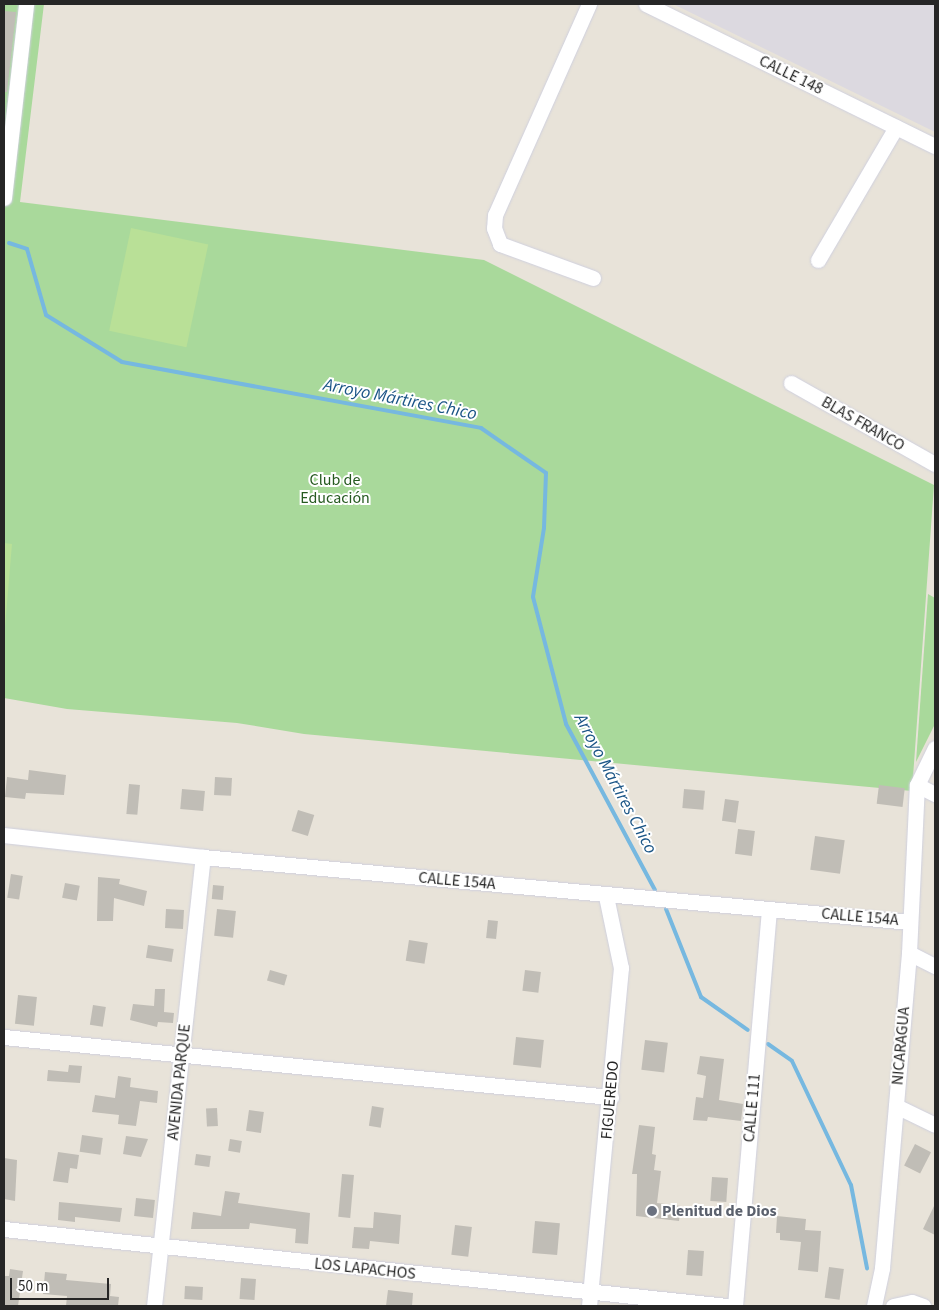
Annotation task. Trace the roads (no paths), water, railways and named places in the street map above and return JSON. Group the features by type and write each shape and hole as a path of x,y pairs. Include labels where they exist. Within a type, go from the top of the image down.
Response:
{"street":[{"path":"4,198 26,4"},
{"path":"589,4 495,215 494,228 500,244 592,278"},
{"name":"CALLE 148","path":"646,4 935,146"},
{"path":"818,260 896,127"},
{"name":"BLAS FRANCO","path":"791,383 935,464"},
{"path":"935,748 917,785 935,794"},
{"name":"NICARAGUA","path":"874,1306 882,1268 909,953 917,785"},
{"name":"CALLE 154A","path":"4,835 203,857 606,896 910,922"},
{"name":"AVENIDA PARQUE","path":"154,1306 203,857"},
{"name":"FIGUEREDO","path":"590,1300 611,1097 621,968 606,896"},
{"name":"CALLE 111","path":"735,1306 769,910"},
{"path":"909,953 935,966"},
{"path":"4,1037 611,1097"},
{"path":"896,1106 935,1125"},
{"name":"LOS LAPACHOS","path":"4,1229 590,1300 727,1306"},
{"path":"894,1306 912,1302 923,1306"}],"waterway":[{"name":"Arroyo Mártires Chico","path":"9,243 27,249 46,315 122,362 481,428 546,473 544,528 533,597 566,724 655,890"},
{"name":"Arroyo Mártires Chico","path":"666,909 701,997 748,1030"},
{"name":"Arroyo Mártires Chico","path":"768,1044 792,1061 851,1185 867,1268"}],"place":[{"name":"Plenitud de Dios","path":"652,1211"}],"park label":[{"name":"Club de Educación","path":"335,489"}]}
